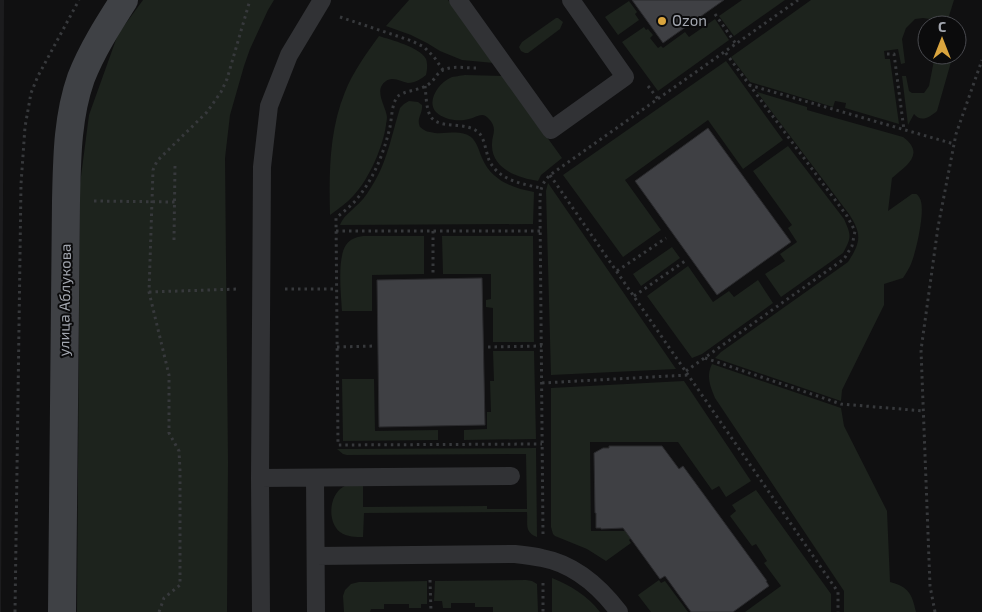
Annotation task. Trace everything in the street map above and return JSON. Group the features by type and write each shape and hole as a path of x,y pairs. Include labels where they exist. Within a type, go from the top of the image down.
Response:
{"street":[{"name":"улица Аблукова","path":"62,612 66,201 69,135 81,79 98,40 124,0"}],"lane":[{"path":"458,0 551,130 625,77 570,0"},
{"path":"261,612 262,167 269,106 289,55 319,5"},
{"path":"260,478 511,476"},
{"path":"315,478 316,612"},
{"path":"316,556 515,554 543,558 557,562 576,572 596,586 619,612"}],"path":[{"path":"15,612 21,184 25,127 34,84 79,0"},
{"path":"159,612 164,598 180,585 180,471 179,451 169,433 168,375 149,292 153,170 157,162 207,112 221,92 227,79 250,0"},
{"path":"543,537 540,200 543,182 550,175 798,0"},
{"path":"319,5 424,47 434,56 443,70"},
{"path":"715,14 736,44"},
{"path":"686,371 844,259 852,246 854,230 846,216 725,52"},
{"path":"887,54 894,54 904,130"},
{"path":"935,612 930,586 921,350 938,227 956,134 982,60"},
{"path":"507,69 448,68 439,72 429,84 418,90 402,93 397,98 393,107 392,123 386,144 367,186 356,201 336,218 338,445 542,444"},
{"path":"748,85 954,144"},
{"path":"425,86 432,119 437,122 469,128 479,133 490,162 498,172 507,179 517,183 541,188"},
{"path":"174,240 175,165"},
{"path":"550,175 838,592 838,612"},
{"path":"66,201 175,202"},
{"path":"433,230 433,275"},
{"path":"336,231 540,230"},
{"path":"617,271 666,238"},
{"path":"634,296 685,261"},
{"path":"149,292 226,289"},
{"path":"337,346 375,346"},
{"path":"488,347 542,346"},
{"path":"704,358 841,404 924,411"},
{"path":"542,383 689,375"},
{"path":"430,576 431,612"},
{"path":"543,580 544,612"}],"shaded area":[{"path":"0,0 4,0 1,612 0,612"},
{"path":"143,0 274,0 250,49 244,66 230,115 225,158 228,462 227,612 77,612 80,184 89,115 118,34"},
{"path":"409,0 448,0 494,63 462,60 440,51 411,35 386,26"},
{"path":"742,0 785,0 734,36 719,16"},
{"path":"811,0 954,0 949,15 917,15 917,19 906,28 902,39 905,63 901,64 898,49 884,51 885,59 890,59 899,124 845,108 846,103 835,101 833,107 750,82 731,57"},
{"path":"629,1 637,12 635,14 639,20 618,35 605,17"},
{"path":"556,18 563,22 560,29 528,53 521,51 519,47 522,42"},
{"path":"715,19 729,40 658,91 622,42 644,27 653,35 650,38 658,48 661,46 663,48 685,32 689,37"},
{"path":"379,36 405,44 423,55 427,63 426,75 413,82 408,83 392,79 382,85 380,93 387,118 379,153 360,188 348,201 330,215 331,153 340,107 352,77"},
{"path":"726,61 783,140 743,169 708,120 625,180 661,230 623,257 563,175"},
{"path":"933,65 950,65 937,111 923,119 914,114 908,125 902,76 906,76 909,91 912,93 924,93 929,86"},
{"path":"465,75 503,76 562,158 541,175 538,181 514,175 496,160 492,144 494,129 487,117 480,115 465,120 447,119 433,108 433,98 438,88 450,78"},
{"path":"757,92 807,107 807,110 903,137 910,143 913,149 913,154 908,164 892,178 888,211 912,194 918,196 922,210 915,250 910,266 903,278 884,284 884,305 842,390 841,401 715,358 848,262 858,238 856,227 849,214"},
{"path":"409,101 418,102 422,105 419,121 420,127 435,133 466,134 473,139 486,166 491,172 503,182 534,192 533,224 340,225 344,217 359,203 376,180 388,150 400,108"},
{"path":"788,146 844,219 849,236 843,253 781,297 765,274 785,261 780,254 797,242 788,228 792,225 753,171"},
{"path":"548,183 676,369 551,375 546,191"},
{"path":"363,236 424,236 424,274 372,275 372,311 342,311 340,277 343,251 349,241"},
{"path":"442,236 533,236 534,342 493,342 493,308 486,307 486,300 491,299 491,274 443,274"},
{"path":"672,247 680,258 641,286 633,274"},
{"path":"688,266 713,302 729,291 734,297 758,280 773,303 702,354 692,358 647,296"},
{"path":"493,351 534,351 536,439 464,440 464,430 487,429 487,412 491,412 490,381 494,381"},
{"path":"712,364 841,408 844,426 887,511 890,582 902,586 909,592 916,612 844,612 844,591 715,398 709,377"},
{"path":"342,379 374,379 375,431 438,430 438,440 343,441"},
{"path":"684,381 751,481 726,497 719,486 712,490 678,442 590,442 591,531 628,531 632,537 629,540 631,543 606,561 587,549 555,536 551,527 551,388"},
{"path":"536,448 537,537 528,530 527,512 364,513 363,537 343,534 336,528 333,522 331,509 335,496 343,487 355,483 363,483 363,507 487,506 487,509 527,509 526,454 347,455 337,449"},
{"path":"756,490 831,594 831,612 745,612 781,586 764,563 767,561 756,544 752,546 730,516 736,511 732,505"},
{"path":"552,578 578,592 600,612 552,612"},
{"path":"526,580 537,584 538,612 493,612 493,607 475,607 475,603 451,603 451,608 443,608 442,601 434,601 435,581"},
{"path":"659,580 661,583 665,581 688,612 651,612 638,595"},
{"path":"427,581 427,604 421,604 421,608 409,608 409,604 384,604 384,609 371,609 370,612 344,612 343,596 345,590 351,584 359,582"}],"building":[{"path":"632,0 724,0 663,43"},
{"path":"708,128 791,242 717,295 635,181"},
{"path":"482,278 485,425 379,427 377,280"},
{"path":"609,446 662,446 679,469 683,466 769,586 733,612 691,612 665,576 660,579 623,528 596,528 594,453 603,448 609,448"}],"place":[{"name":"Ozon","path":"662,21"}]}
